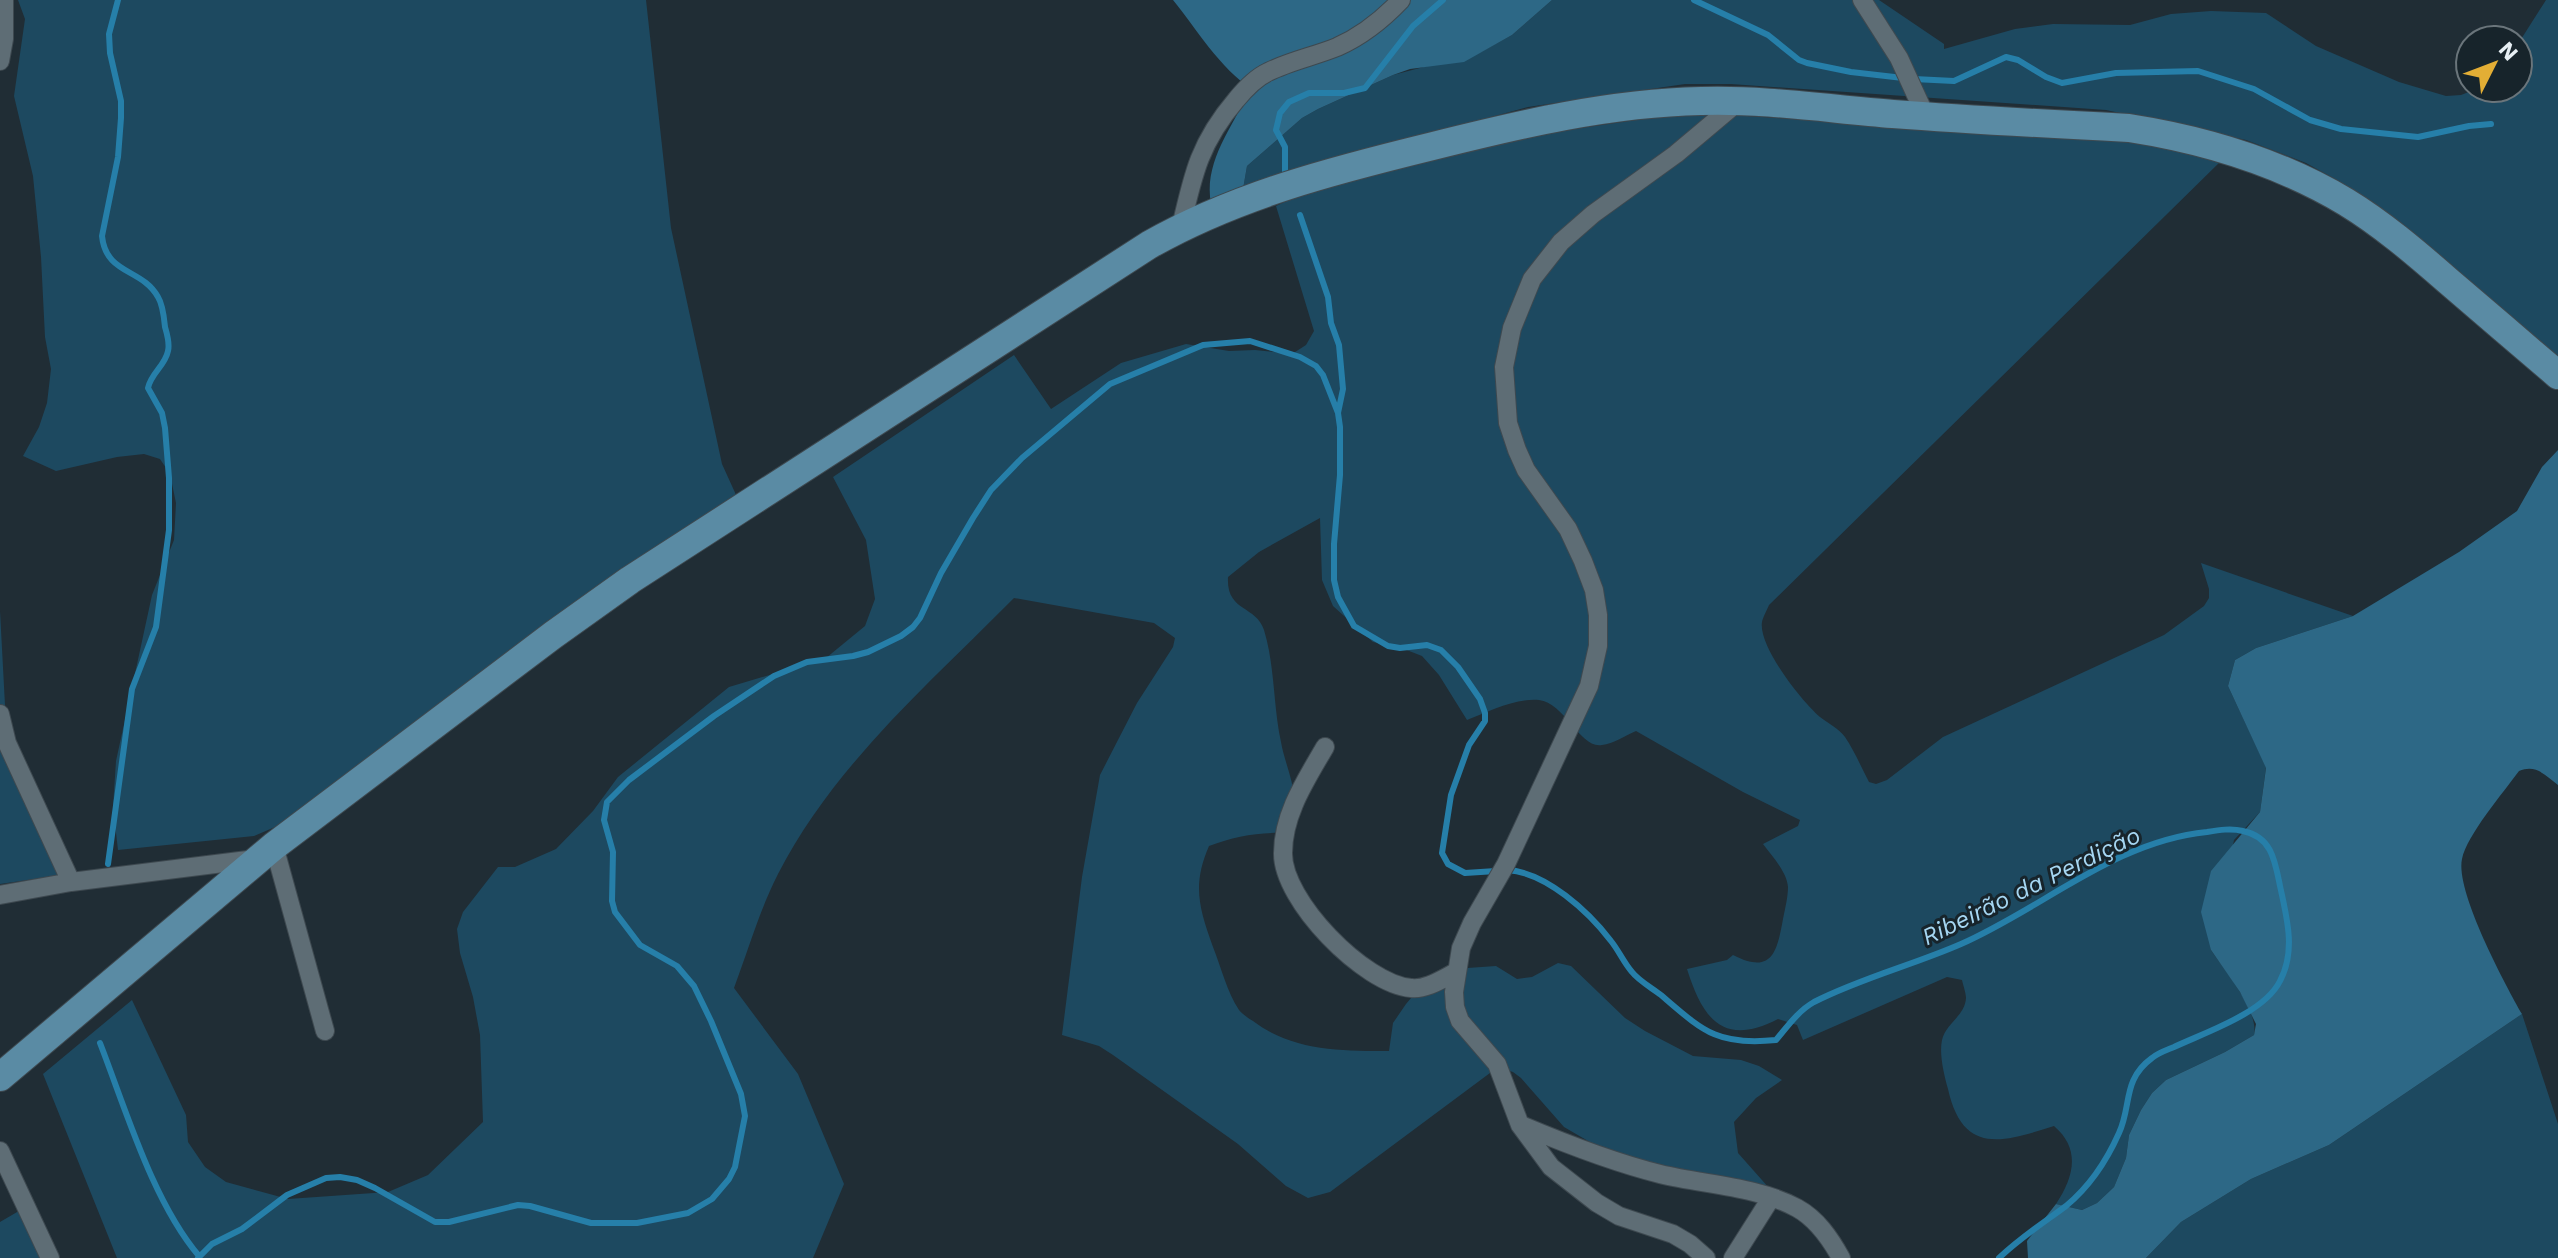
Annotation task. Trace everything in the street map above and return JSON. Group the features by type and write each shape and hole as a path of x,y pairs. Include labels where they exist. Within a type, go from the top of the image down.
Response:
{"main road":[{"path":"0,1077 266,852 630,580 1149,245 1181,227 1245,199 1360,164 1548,118 1653,104 1739,101 1926,117 2129,128 2194,139 2267,163 2318,186 2375,221 2558,375"}],"street":[{"path":"0,61 4,39 4,0"},
{"path":"1181,227 1193,173 1203,146 1221,117 1241,94 1266,73 1362,34 1401,0"},
{"path":"1862,0 1899,58 1926,117"},
{"path":"1706,1258 1673,1234 1619,1216 1551,1167 1520,1125 1497,1064 1460,1021 1455,1007 1456,972 1461,948 1503,869 1589,686 1598,646 1594,590 1583,561 1568,529 1526,470 1508,423 1504,367 1512,328 1532,279 1561,242 1593,214 1676,154 1739,101"},
{"path":"0,714 7,743 71,882"},
{"path":"1325,747 1291,809 1283,853 1291,886 1339,949 1383,978 1411,988 1426,986 1456,972"},
{"path":"0,895 266,852 325,1031"},
{"path":"1520,1125 1594,1155 1634,1167 1771,1198 1798,1208 1818,1223 1841,1258"},
{"path":"0,1151 50,1258"},
{"path":"1733,1258 1771,1198"}],"shaded area":[{"path":"18,0 646,0 671,228 722,464 742,508 317,809 254,836 118,850 113,807 116,761 152,595 174,540 176,503 170,474 160,459 144,454 56,471 23,456 39,427 47,403 51,369 45,337 33,176 14,96 25,19"},
{"path":"1173,0 1552,0 1512,35 1464,62 1410,69 1302,118 1247,166 1243,189 1211,204 1211,173 1216,158 1251,88 1219,59"},
{"path":"1552,0 1879,0 1944,44 1944,49 2015,29 2053,24 2130,25 2171,14 2211,11 2266,13 2316,46 2399,82 2446,96 2454,95 2454,104 2534,104 2534,24 2531,24 2546,0 2558,0 2558,358 2392,218 2342,183 2306,163 2246,140 2106,110 1731,84 1685,84 1528,107 1272,177 1243,189 1247,166 1302,118 1393,75 1481,52 1512,35"},
{"path":"1691,112 2153,144 2222,160 1769,605 1762,622 1767,645 1783,673 1812,710 1845,737 1869,782 1876,784 1887,780 1943,737 2164,635 2204,606 2209,598 2201,563 2353,616 2256,648 2235,660 2228,686 2266,767 2260,812 2234,840 2211,950 2246,1003 2254,1025 2254,1035 2166,1080 2152,1093 2129,1135 2126,1158 2114,1187 2097,1203 2082,1210 2056,1204 2067,1184 2072,1164 2068,1144 2054,1126 2018,1136 1988,1139 1964,1125 1948,1089 1941,1052 1944,1034 1965,1004 1962,980 1947,977 1803,1040 1797,1025 1778,1019 1743,1030 1718,1024 1700,1002 1687,969 1727,960 1733,955 1756,962 1770,957 1778,941 1788,887 1782,870 1763,844 1798,826 1800,820 1743,792 1636,731 1611,743 1594,744 1557,709 1539,700 1511,703 1467,720 1439,675 1422,656 1373,642 1333,606 1322,580 1320,518 1259,552 1228,577 1236,603 1255,616 1264,630 1278,728 1294,795 1287,833 1247,835 1209,846 1200,873 1199,896 1208,933 1239,1010 1268,1031 1301,1044 1389,1051 1393,1023 1406,1004 1422,985 1453,969 1496,966 1517,979 1532,977 1558,963 1571,966 1625,1018 1645,1031 1693,1056 1741,1060 1759,1066 1782,1080 1756,1098 1734,1122 1738,1153 1777,1197 1607,1152 1564,1127 1521,1078 1501,1068 1490,1073 1330,1192 1308,1198 1286,1186 1238,1144 1113,1055 1099,1046 1062,1035 1082,877 1100,775 1137,703 1173,647 1175,638 1154,623 1014,598 885,727 827,797 778,874 734,988 798,1074 844,1184 813,1258 117,1258 43,1074 132,1000 186,1115 188,1142 205,1167 226,1182 288,1199 388,1192 428,1175 483,1122 480,1035 457,929 463,912 498,867 515,867 556,849 593,811 618,777 729,687 826,658 865,626 875,599 866,540 833,477 1014,355 1051,409 1121,363 1186,344 1229,351 1292,354 1306,345 1314,331 1276,206 1301,194 1505,139"},
{"path":"2558,450 2558,785 2535,770 2519,771 2478,826 2462,859 2462,874 2473,914 2522,1014 2329,1145 2251,1179 2181,1222 2146,1258 2028,1258 2027,1241 2056,1204 2082,1210 2097,1203 2114,1187 2126,1158 2129,1135 2152,1093 2166,1080 2254,1035 2256,1024 2240,992 2211,950 2201,912 2211,871 2260,812 2266,768 2228,686 2235,660 2256,648 2353,616 2459,552 2517,511 2542,467"},
{"path":"0,611 6,724 69,874 0,884"},
{"path":"2522,1014 2558,1124 2558,1258 2146,1258 2181,1222 2251,1179 2329,1145"},
{"path":"24,1208 46,1258 0,1258 0,1222"}],"waterway":[{"path":"108,864 132,689 156,627 169,530 165,428 162,413 148,388 168,351 162,307 151,288 110,258 102,236 118,157 121,118 121,101 109,34 118,0"},
{"path":"1285,180 1285,147 1276,130 1280,113 1289,102 1309,93 1344,93 1365,88 1413,26 1443,0"},
{"path":"1694,0 1768,35 1807,63 1903,78"},
{"path":"1914,79 1954,81 2006,57 2062,83 2116,73 2198,71 2254,89 2310,120 2341,129 2418,137 2491,124"},
{"path":"1300,215 1328,297 1331,323 1339,345 1343,389 1338,413"},
{"name":"Ribeirão da Perdição","path":"198,1258 212,1244 242,1229 287,1195 326,1178 357,1180 435,1222 449,1222 518,1205 591,1223 637,1223 688,1213 712,1199 735,1167 745,1116 741,1094 694,986 677,966 640,945 615,912 612,901 613,852 604,820 607,802 629,780 714,716 774,676 807,662 868,652 913,627 991,490 1022,458 1110,384 1203,345 1250,341 1300,357 1316,366 1323,375 1338,413 1340,427 1340,475 1334,544 1334,580 1338,597 1354,626 1388,646 1427,645 1441,650 1458,667 1480,699 1485,721 1469,745 1451,795 1442,853 1448,864 1465,873 1496,871"},
{"name":"Ribeirão da Perdição","path":"1507,870 1537,878 1579,906 1602,930 1635,975 1700,1027 1725,1038 1756,1041 1776,1040 1814,1002 1961,944 2141,848 2173,838 2225,830 2243,831 2260,839 2274,859 2287,922 2288,958 2280,981 2261,1003 2248,1012 2160,1053 2143,1066 2132,1084 2119,1133 2097,1172 2066,1206 1999,1258"},
{"path":"100,1043 154,1183 199,1256"}]}
